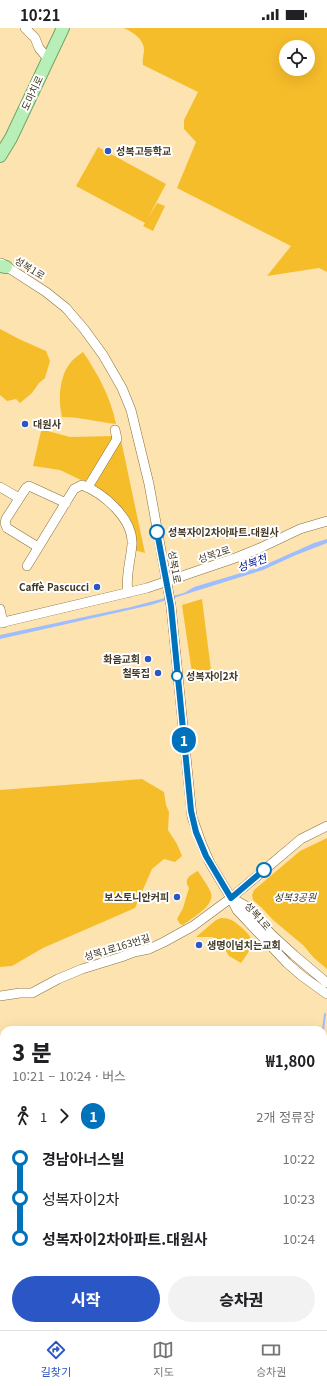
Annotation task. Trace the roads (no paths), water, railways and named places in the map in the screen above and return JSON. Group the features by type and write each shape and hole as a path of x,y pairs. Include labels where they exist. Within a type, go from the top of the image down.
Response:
{"main road":[{"name":"도마치로","path":"0,155 11,138 63,28"}],"street":[{"path":"25,28 34,38 39,48 48,59"},
{"name":"성복1로","path":"2,265 46,292 66,308 96,346 122,388 131,410 149,484 171,608 183,738 192,817 196,832 206,856 237,910 287,963 327,994"},
{"path":"88,487 117,439 115,430"},
{"path":"27,566 74,489 82,485 99,493 113,506 123,518 131,533 132,547 126,585 128,593"},
{"path":"38,547 7,528 5,524 6,518 26,488 30,486 66,503"},
{"path":"0,487 19,498"},
{"name":"성복2로","path":"0,609 2,623 128,593 167,586 260,548 300,529 327,521"},
{"name":"성복1로163번길","path":"0,996 20,993 32,994 58,979 82,969 121,958 134,952 149,949 164,942 193,926 231,898 305,836 327,826"},
{"name":"성복1로","path":"231,898 244,905 288,950 327,982"}],"water":[{"path":"327,539 327,543 263,570 151,605 0,639 0,635 131,607 184,593 194,587 258,568 314,543"}],"waterway":[{"path":"324,1026 325,1014"}],"place":[{"name":"성복고등학교","path":"108,151"},
{"name":"대원사","path":"25,424"},
{"name":"성복자이2차아파트.대원사","path":"157,532"},
{"name":"Caffè Pascucci","path":"97,587"},
{"name":"화음교회","path":"148,659"},
{"name":"철뚝집","path":"158,673"},
{"name":"성복자이2차","path":"177,676"},
{"name":"보스토니안커피","path":"177,897"},
{"name":"생명이넘치는교회","path":"199,945"}],"water label":[{"name":"성복천","path":"252,563"}],"park label":[{"name":"성복3공원","path":"295,897"}]}
